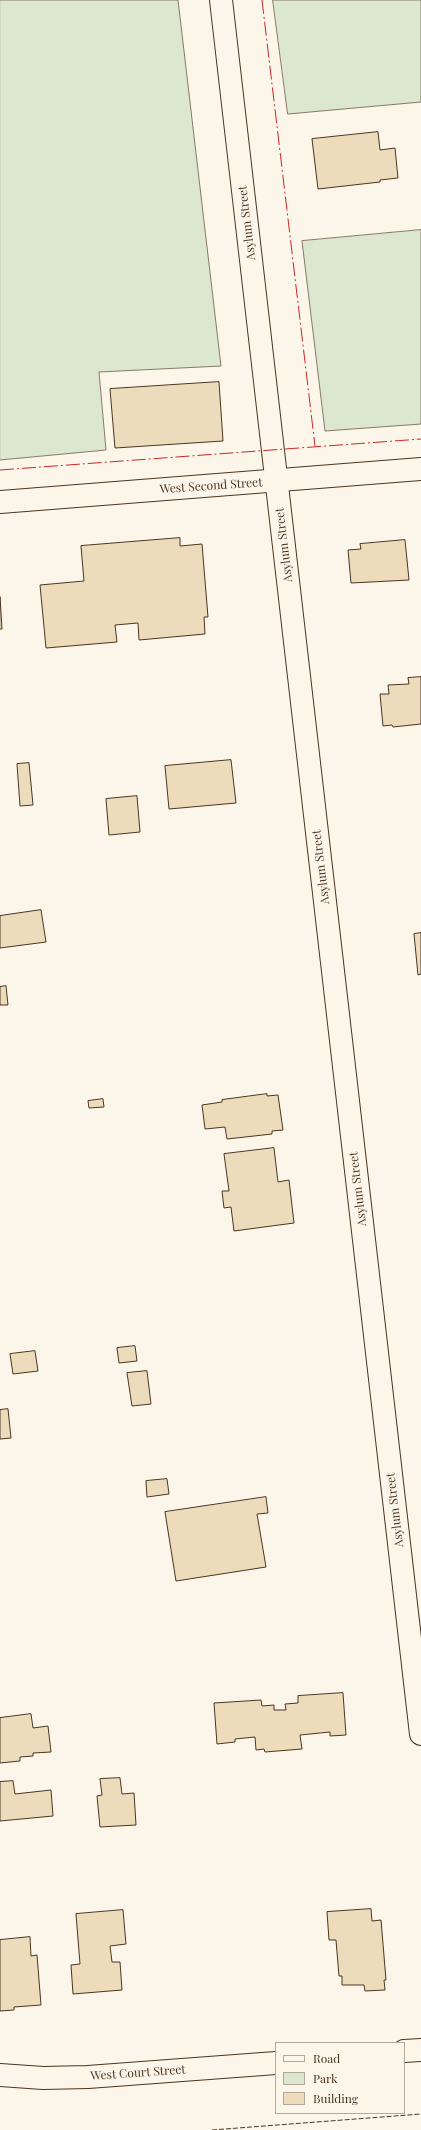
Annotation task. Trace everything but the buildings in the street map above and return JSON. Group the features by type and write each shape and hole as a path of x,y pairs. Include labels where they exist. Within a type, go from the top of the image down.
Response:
{"street":[{"name":"Asylum Street","path":"221,0 421,1734"},
{"name":"West Second Street","path":"0,502 421,469"},
{"path":"405,2052 421,2050"},
{"name":"West Court Street","path":"0,2075 43,2078 88,2077 275,2063"}],"green space":[{"path":"0,0 178,0 221,366 99,372 106,450 0,460"},
{"path":"273,0 421,0 421,102 288,114"},
{"path":"421,230 421,424 325,431 302,241"}],"fence":[{"path":"212,2130 421,2114"}],"power":[{"path":"262,0 315,446"},
{"path":"0,470 421,439"}]}
